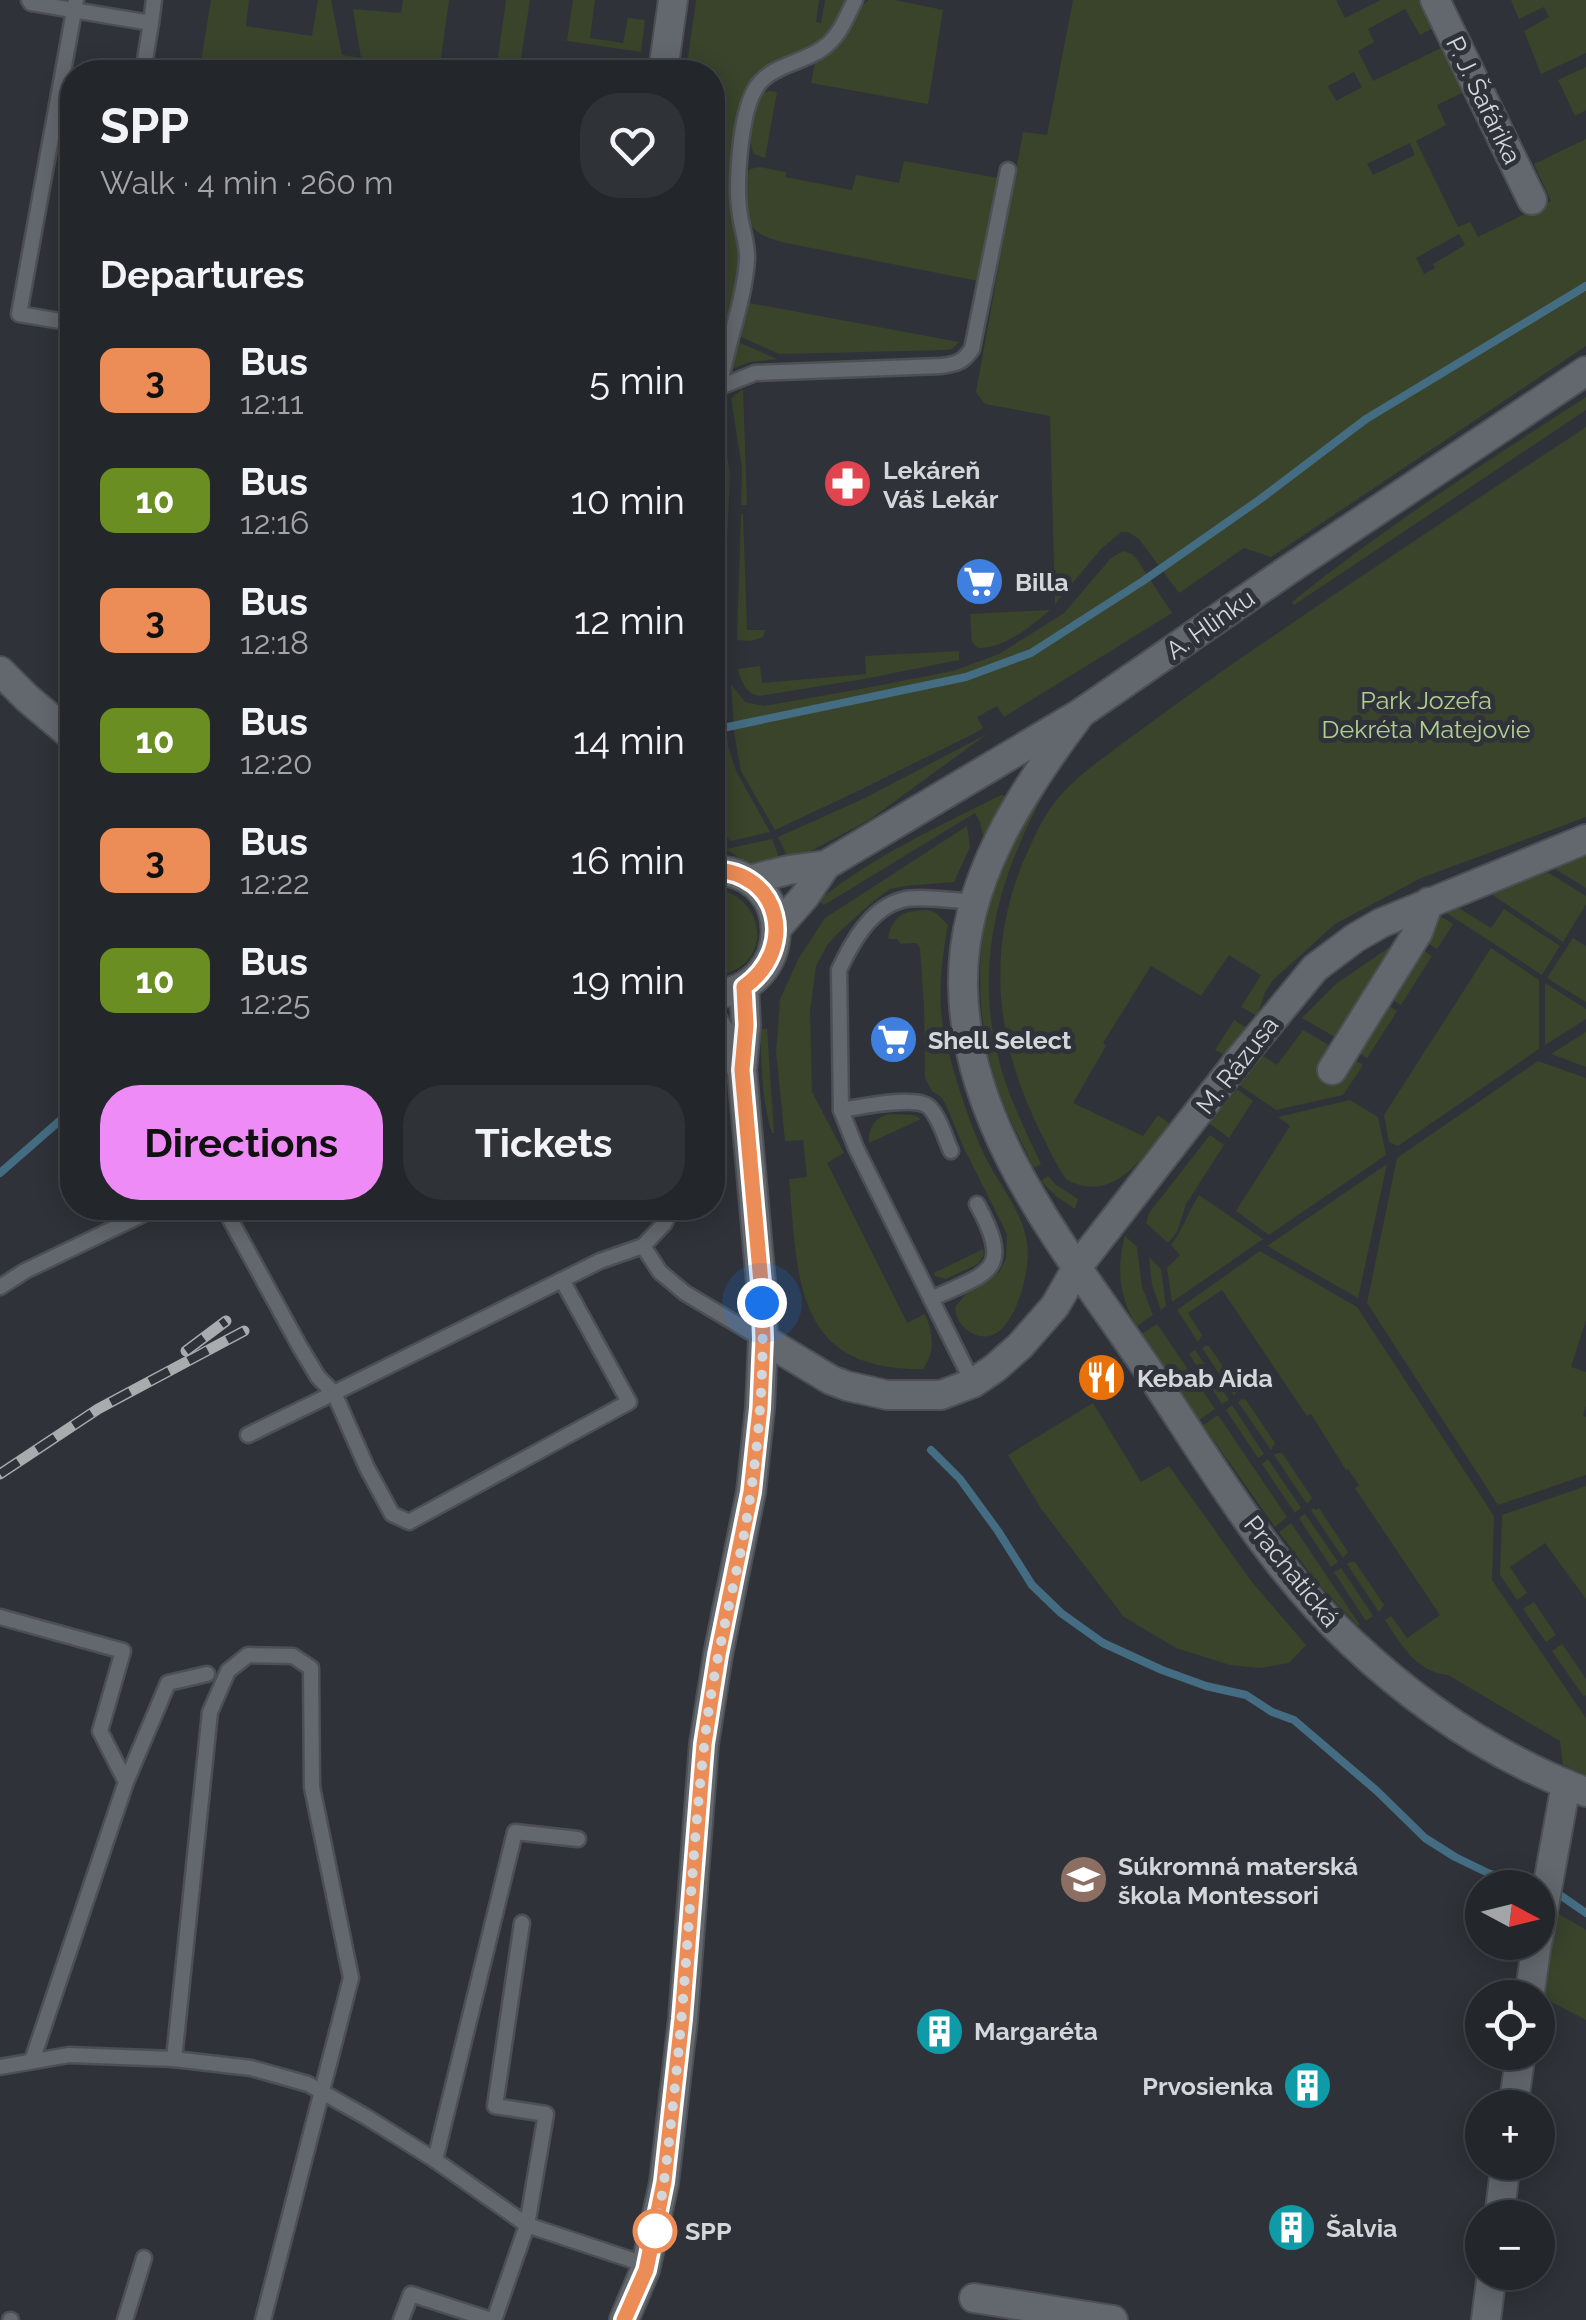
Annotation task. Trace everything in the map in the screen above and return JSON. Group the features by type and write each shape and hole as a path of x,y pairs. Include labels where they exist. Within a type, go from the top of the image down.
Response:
{"street":[{"path":"665,60 673,0"},
{"name":"P. J. Šafárika","path":"1435,0 1532,200"},
{"name":"A. Hlinku","path":"826,865 1081,713 1586,371"},
{"path":"0,671 60,726"},
{"name":"Prachatická","path":"1081,713 1009,819 975,902 966,941 966,1022 974,1062 1005,1148 1040,1211 1262,1540 1320,1610 1376,1665 1428,1706 1503,1754 1576,1788"},
{"name":"M. Rázusa","path":"973,1383 995,1368 1056,1306 1078,1266 1315,968 1381,922 1586,839"},
{"path":"748,880 826,865"},
{"path":"776,928 826,865"},
{"path":"725,871 748,880 766,896 776,928 775,946 761,972 744,987 725,993"},
{"path":"1332,1070 1418,932 1429,902"},
{"path":"624,2320 647,2265 664,2182 682,2019 704,1744 751,1492 760,1408 763,1339 742,1070 744,987"},
{"path":"725,1041 742,1070"},
{"path":"763,1339 831,1380 888,1395 941,1396 973,1383"},
{"path":"1549,1870 1576,1788"},
{"path":"1486,2320 1490,2290"},
{"path":"974,2298 1113,2320"}],"lane":[{"path":"29,0 76,5 152,22"},
{"path":"146,60 154,0"},
{"path":"725,355 748,256 738,178 749,102 762,80 828,44 855,0"},
{"path":"66,60 76,5"},
{"path":"60,92 19,314 60,321"},
{"path":"725,386 755,372 942,366 964,360 972,348 1008,170"},
{"path":"973,1383 856,1148 841,1110 839,970 849,949 878,911 904,899 975,902"},
{"path":"841,1110 922,1102 934,1114 951,1151"},
{"path":"931,1299 992,1268 996,1246 977,1204"},
{"path":"0,1287 131,1220"},
{"path":"231,1220 300,1347 318,1377 334,1393 392,1514 409,1522 629,1402 562,1280"},
{"path":"248,1435 600,1261 643,1246 666,1220"},
{"path":"643,1246 660,1272 685,1293 763,1339"},
{"path":"0,1617 123,1651 100,1731 126,1782"},
{"path":"174,2058 210,1712 228,1671 248,1655 293,1656 311,1668 312,1787 351,1978 262,2320"},
{"path":"32,2062 126,1782 168,1683 207,1674"},
{"path":"435,2160 515,1832 578,1839"},
{"path":"401,2320 410,2294 493,2320 527,2225 546,2114 495,2106 522,1923"},
{"path":"1,2069 69,2054 174,2058 251,2068 308,2084 435,2160 527,2225 647,2265"},
{"path":"126,2320 144,2258"}],"green space":[{"path":"211,0 249,0 246,26 312,36 318,0 331,0 342,55 361,58 353,9 401,13 403,0 449,0 441,60 201,60"},
{"path":"506,0 530,0 521,60 498,60"},
{"path":"573,0 595,0 590,38 623,43 628,18 645,20 641,52 567,41"},
{"path":"696,0 819,0 816,22 821,23 825,0 848,0 832,31 818,45 755,78 744,93 729,176 730,205 741,258 725,327 725,60 688,60"},
{"path":"869,0 895,0 943,10 928,104 811,83 815,63 834,48 854,15"},
{"path":"1073,0 1336,0 1345,18 1381,0 1420,0 1433,28 1420,35 1405,9 1368,29 1374,42 1358,51 1373,81 1443,47 1464,92 1437,105 1446,125 1416,141 1458,227 1470,222 1478,237 1551,201 1534,164 1586,139 1586,346 1271,557 1244,548 1179,593 1139,539 1121,532 1101,549 1055,604 1050,416 985,404 976,392 1023,132 1047,135","holes":["1354,72 1362,87 1336,101 1328,86","1410,143 1415,155 1373,175 1367,164","1459,234 1465,245 1424,274 1416,258"]},
{"path":"1511,0 1586,0 1586,53 1541,74 1524,31 1549,17 1544,7 1519,19"},
{"path":"1586,67 1586,110 1575,116 1558,80"},
{"path":"777,92 765,158 754,154 750,132 758,99 761,93"},
{"path":"904,161 998,178 978,281 781,242 757,231 747,217 745,198 750,169 786,172 785,177 852,190 856,175 899,183"},
{"path":"744,302 959,342 946,350 779,354 737,335"},
{"path":"736,341 777,359 732,369"},
{"path":"743,389 747,505 741,505 742,468 731,398"},
{"path":"1586,397 1586,410 1294,605 1292,602 1327,574 1400,521"},
{"name":"Park Jozefa Dekréta Matejovie","path":"1586,427 1586,817 1421,878 1335,924 1273,980 1257,1016 1241,1007 1261,975 1229,955 1201,996 1151,966 1103,1043 1106,1046 1073,1103 1143,1136 1158,1115 1170,1124 1138,1163 1113,1182 1083,1186 1066,1179 1026,1100 1014,1067 1001,999 1000,965 1011,897 1023,862 1050,809 1087,771 1209,681"},
{"path":"725,441 730,475 725,564"},
{"path":"741,514 747,630 765,630 763,637 751,641 737,640"},
{"path":"1123,551 1136,558 1172,613 1004,717 997,706 977,717 983,728 977,732 775,830 741,771 731,684 745,702 764,706 953,671 999,654 1064,613 1111,558"},
{"path":"1050,610 1007,641 978,648 972,642 970,614"},
{"path":"959,651 959,660 759,696 747,689 738,669 760,666 762,683 866,674 865,656"},
{"path":"725,714 728,746 736,771 770,832 731,841 727,837"},
{"path":"987,734 869,820 790,862 778,837 865,798"},
{"path":"1045,792 1004,888 995,920 989,987 998,1057 1011,1098 1041,1164 1034,1168 1003,1101 988,1053 980,974 991,896 1004,859"},
{"path":"1001,795 1005,802 984,839 975,813 824,905 818,901 883,856"},
{"path":"967,826 970,847 954,882 890,889 838,933 816,966 810,1011 812,1092 844,1153 827,1163 907,1323 925,1314 931,1335 930,1355 923,1369 880,1365 848,1354 826,1336 811,1312 801,1283 789,1179 807,1177 803,1140 785,1141 776,1051 780,999 799,958 825,918"},
{"path":"772,839 782,865 753,863 726,849"},
{"path":"1586,847 1586,888 1544,862"},
{"path":"1536,865 1586,896 1586,904 1563,942 1482,888"},
{"path":"725,892 742,901 751,913 757,939 744,964 725,973"},
{"path":"1454,905 1491,928 1504,909 1560,946 1542,975 1442,910"},
{"path":"928,910 948,925 941,1009 957,1081 982,1150 1023,1226 1028,1254 1014,1312 996,1334 984,1337 964,1327 955,1307 965,1295 999,1272 1006,1259 1007,1234 946,1105 925,1078 920,948 916,943 901,944 897,939 888,939 896,919 913,911"},
{"path":"1437,914 1453,924 1437,949 1421,939"},
{"path":"1409,934 1342,1041 1302,1018 1337,983"},
{"path":"1573,938 1586,946 1586,1002 1547,978"},
{"path":"1416,946 1432,956 1401,1005 1385,995"},
{"path":"1491,948 1539,980 1539,1049 1398,1146 1389,1142 1384,1115"},
{"path":"1545,983 1586,1009 1586,1019 1545,1045"},
{"path":"1381,1001 1397,1011 1367,1058 1352,1049"},
{"path":"1234,1020 1249,1029 1226,1056 1215,1050"},
{"path":"760,1029 767,1029 774,1133 764,1095"},
{"path":"1303,1030 1363,1065 1343,1095 1276,1110 1239,1085 1263,1056 1277,1065"},
{"path":"1586,1032 1586,1067 1551,1054"},
{"path":"1538,1061 1586,1078 1586,1320 1571,1367 1586,1372 1586,1475 1498,1505 1367,1303 1397,1158"},
{"path":"1237,1089 1253,1101 1229,1138 1209,1123"},
{"path":"1350,1100 1378,1117 1386,1155 1269,1235 1236,1211 1290,1126 1278,1117"},
{"path":"889,1114 921,1119 869,1143 873,1124"},
{"path":"1210,1135 1224,1145 1186,1204 1177,1232 1168,1243 1146,1223 1149,1213"},
{"path":"1387,1164 1358,1298 1267,1246"},
{"path":"1048,1176 1078,1199 1075,1209 1041,1181"},
{"path":"1199,1195 1263,1239 1172,1302 1167,1268 1180,1255 1171,1245"},
{"path":"1125,1236 1137,1247 1142,1287 1153,1315 1137,1326 1126,1305 1121,1282"},
{"path":"983,1249 978,1264 946,1279 935,1276 934,1273"},
{"path":"1260,1251 1357,1307 1494,1516 1492,1580 1586,1718 1586,1775 1563,1765 1560,1741 1448,1675 1427,1669 1410,1655 1385,1620 1391,1616 1407,1638 1440,1615 1355,1488 1359,1485 1222,1290 1188,1313 1202,1335 1198,1342 1177,1310"},
{"path":"1149,1257 1161,1269 1166,1306 1161,1310 1152,1285"},
{"path":"1157,1324 1215,1409 1199,1420 1142,1334"},
{"path":"1209,1346 1238,1389 1234,1396 1202,1348"},
{"path":"1195,1350 1229,1400 1222,1404 1189,1354"},
{"path":"1242,1399 1275,1443 1271,1450 1238,1402"},
{"path":"1093,1403 1141,1482 1169,1466 1251,1581 1306,1645 1289,1663 1260,1668 1230,1665 1176,1648 1124,1617 1042,1510 1008,1455"},
{"path":"1232,1405 1264,1454 1258,1458 1226,1410"},
{"path":"1218,1415 1287,1517 1275,1527 1203,1425"},
{"path":"1282,1453 1312,1498 1307,1504 1274,1455"},
{"path":"1268,1459 1301,1508 1295,1513 1262,1464"},
{"path":"1586,1486 1586,1599 1545,1543 1510,1567 1527,1593 1517,1600 1500,1575 1502,1515"},
{"path":"1319,1508 1348,1552 1343,1558 1311,1510"},
{"path":"1305,1514 1338,1562 1331,1567 1299,1518"},
{"path":"1291,1523 1360,1625 1318,1584 1279,1532"},
{"path":"1355,1562 1384,1605 1379,1612 1347,1564"},
{"path":"1341,1568 1373,1616 1366,1621 1334,1572"},
{"path":"1534,1602 1556,1635 1546,1642 1523,1609"},
{"path":"1562,1644 1586,1679 1584,1697 1552,1651"},
{"path":"1555,1912 1586,1930 1586,2020 1555,2004 1555,1980 1538,1980 1541,1960 1555,1960"}],"waterway":[{"path":"725,728 966,677 1031,653 1259,500 1366,419 1586,286"},
{"path":"0,1173 60,1120"},
{"path":"931,1450 960,1479 1032,1585 1061,1613 1103,1643 1162,1670 1246,1695 1272,1712 1294,1720 1425,1838 1482,1870"},
{"path":"1560,1895 1586,1913"}],"railway":[{"path":"186,1351 226,1321"},
{"path":"0,1474 98,1409 244,1331"}],"bus line":[{"name":"3","path":"624,2320 646,2270 664,2182 682,2019 704,1744 751,1492 760,1408 761,1283 742,1070 744,987 770,958 776,928 770,903 758,887 725,871"}],"place":[{"name":"Lekáreň Váš Lekár","path":"848,484"},
{"name":"Billa","path":"980,582"},
{"name":"Shell Select","path":"893,1040"},
{"name":"Kebab Aida","path":"1102,1378"},
{"name":"Súkromná materská škola Montessori","path":"1083,1880"},
{"name":"Margaréta","path":"939,2031"},
{"name":"Prvosienka","path":"1308,2086"},
{"name":"Šalvia","path":"1291,2228"},
{"name":"SPP","path":"655,2231"}],"route":[{"path":"655,2231 682,2019 704,1744 751,1492 760,1408 762,1303"}]}
